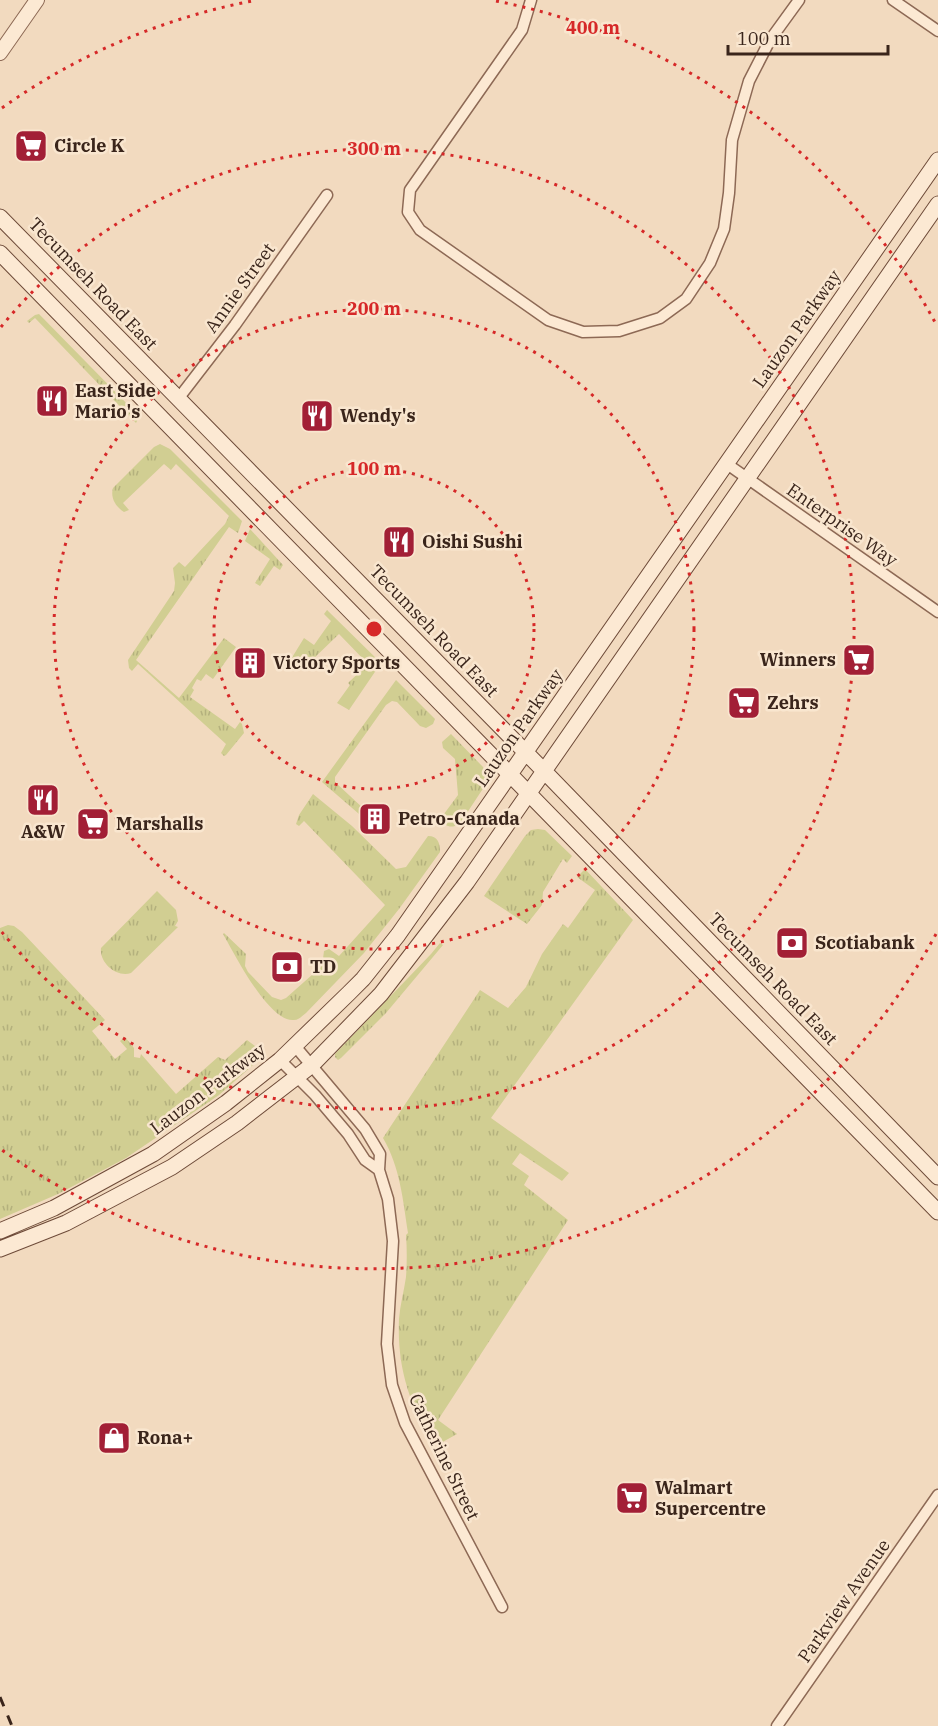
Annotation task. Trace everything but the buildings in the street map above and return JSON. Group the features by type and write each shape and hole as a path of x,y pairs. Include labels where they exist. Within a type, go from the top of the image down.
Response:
{"main road":[{"name":"Lauzon Parkway","path":"0,1231 54,1208 153,1155 226,1103 280,1060 363,979 398,935 526,753 938,160"},
{"path":"0,1249 66,1223 162,1174 237,1123 312,1065 381,994 467,882 938,204"},
{"name":"Tecumseh Road East","path":"0,217 544,771 938,1177"},
{"path":"0,253 938,1212"}],"street":[{"path":"0,53 37,0"},
{"path":"531,0 522,30 410,190 408,212 420,230 548,320 583,332 619,331 660,318 686,299 710,263 724,229 732,140 749,81 770,39 799,0"},
{"path":"893,0 938,31"},
{"name":"Annie Street","path":"178,399 235,325 327,195"},
{"name":"Enterprise Way","path":"727,464 938,612"},
{"name":"Catherine Street","path":"295,1046 365,1129 380,1154 379,1170 388,1199 393,1241 387,1344 392,1385 405,1423 502,1607"},
{"name":"Catherine Street","path":"280,1060 315,1095 365,1160 379,1170"},
{"name":"Parkview Avenue","path":"777,1726 938,1495"}],"green space":[{"path":"39,314 137,414 136,423 35,318 29,323 27,321"},
{"path":"160,444 170,449 242,521 238,533 229,527 136,660 179,698 224,638 236,647 213,679 206,674 201,681 197,679 190,697 235,729 240,722 242,724 244,733 224,756 221,753 226,744 138,664 132,671 129,668 128,660 174,591 173,568 179,562 185,567 225,524 229,516 176,464 171,470 164,464 123,503 129,510 124,512 118,508 113,499 113,488 154,447"},
{"path":"250,529 283,565 280,570 274,566 260,586 255,583 270,559 245,541"},
{"path":"327,610 381,663 349,710 337,703 350,685 348,683 368,664 339,634 309,663 298,656 289,666 288,664 304,638 314,645 331,621 324,614"},
{"path":"396,680 435,719 433,724 426,728 420,726 397,702 392,701 386,705 335,777 335,782 364,809 359,814 322,782"},
{"path":"451,734 483,767 488,781 459,825 450,826 446,825 441,818 458,795 455,759 443,748 442,742"},
{"path":"313,794 352,826 396,869 406,867 428,836 438,841 440,852 364,953 306,1013 294,1020 284,1018 263,999 223,934 246,954 245,966 248,972 272,997 281,1000 322,966 324,951 329,949 339,956 385,905 304,821 299,826 296,824 299,815"},
{"path":"531,830 545,830 572,856 567,863 563,859 543,892 542,905 527,924 484,896 525,836"},
{"path":"585,869 633,920 491,1118 569,1173 562,1181 520,1153 512,1164 529,1176 524,1185 568,1220 438,1420 457,1434 439,1444 432,1444 411,1398 402,1369 399,1319 406,1277 406,1235 408,1233 397,1172 383,1138 480,990 508,1008 526,987 542,954 563,924 568,928 595,890 577,877"},
{"path":"157,891 176,910 178,921 175,926 178,927 131,973 115,971 106,964 101,948"},
{"path":"8,925 22,932 105,1020 92,1031 115,1059 127,1049 120,1041 125,1037 134,1048 134,1057 140,1058 141,1054 176,1094 218,1057 225,1060 247,1040 255,1046 258,1057 252,1066 219,1095 126,1158 58,1194 0,1219 0,928"},
{"path":"440,943 443,945 386,1013 338,1060 335,1054"}],"railway":[{"path":"0,1697 12,1726"}],"place":[{"name":"Circle K","path":"31,146"},
{"name":"East Side Mario's","path":"52,401"},
{"name":"Wendy's","path":"317,416"},
{"name":"Oishi Sushi","path":"399,542"},
{"name":"Winners","path":"859,660"},
{"name":"Victory Sports","path":"250,663"},
{"name":"Zehrs","path":"744,703"},
{"name":"A&W","path":"43,800"},
{"name":"Petro-Canada","path":"375,819"},
{"name":"Marshalls","path":"93,824"},
{"name":"Scotiabank","path":"792,943"},
{"name":"TD","path":"287,967"},
{"name":"Rona+","path":"114,1438"},
{"name":"Walmart Supercentre","path":"632,1498"}]}
